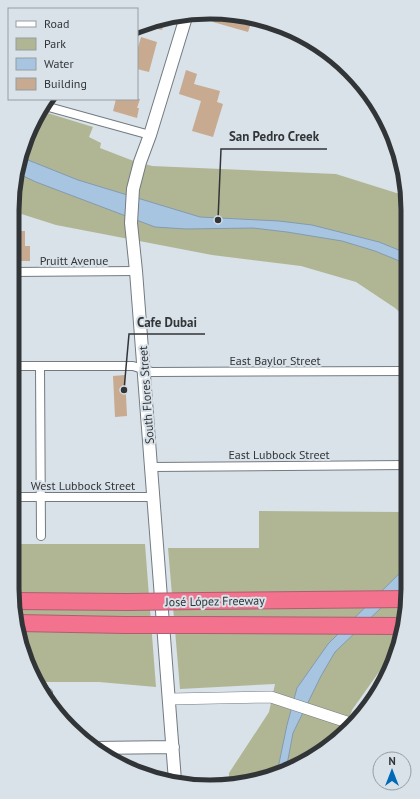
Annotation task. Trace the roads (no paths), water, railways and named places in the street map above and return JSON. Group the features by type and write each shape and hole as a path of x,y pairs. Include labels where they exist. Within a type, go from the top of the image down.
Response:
{"highway":[{"name":"José López Freeway","path":"19,601 127,602 401,599"},
{"path":"23,624 125,625"},
{"name":"José López Freeway","path":"125,625 397,626"},
{"path":"24,630 125,625"}],"main road":[{"name":"South Flores Street","path":"175,776 170,699 131,209 133,189 140,162 150,135 185,21"},
{"path":"104,748 173,747"}],"street":[{"path":"49,107 150,135"},
{"name":"Pruitt Avenue","path":"19,272 136,271"},
{"name":"East Baylor Street","path":"19,366 133,366 152,372 401,371"},
{"path":"40,366 41,536"},
{"name":"East Lubbock Street","path":"152,467 401,465"},
{"name":"West Lubbock Street","path":"19,497 154,497"},
{"path":"170,699 271,697 347,722"}],"water":[{"path":"26,159 78,180 200,217 279,221 312,225 379,242 401,251 401,262 375,251 342,241 287,232 253,228 186,229 155,227 23,176"},
{"path":"401,572 401,589 335,652 321,676 293,733 287,763 278,767 297,688 328,644"}],"place":[{"name":"San Pedro Creek","path":"218,220"},
{"name":"Cafe Dubai","path":"124,390"}]}
